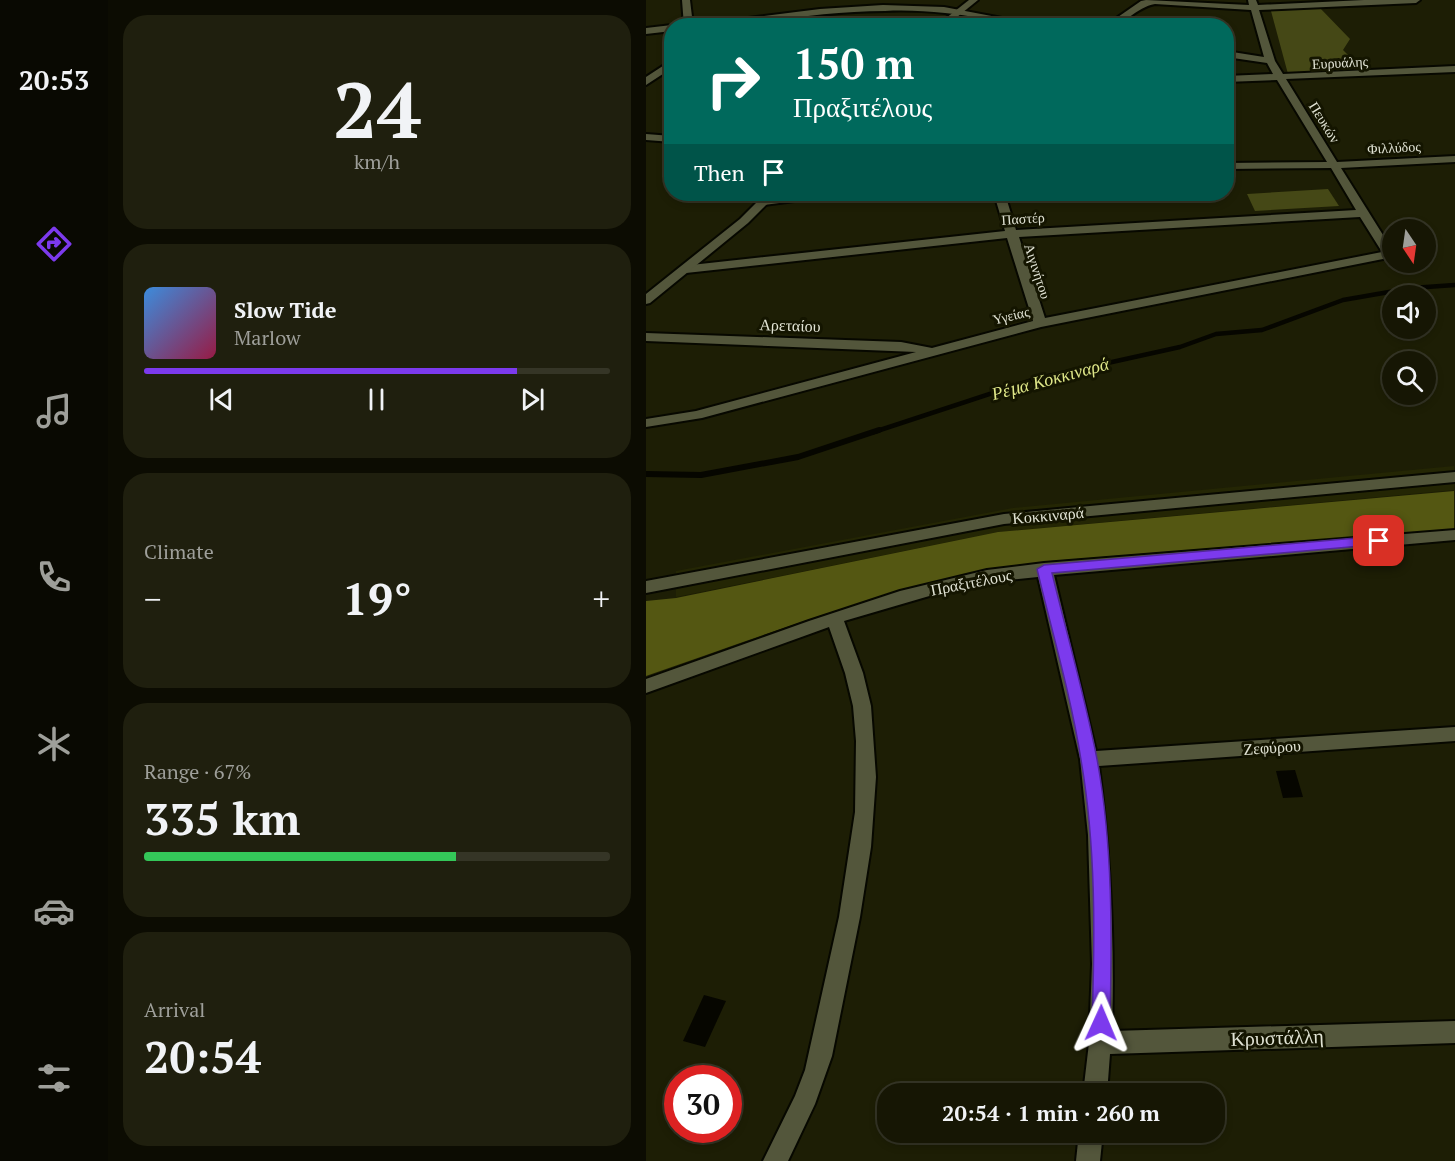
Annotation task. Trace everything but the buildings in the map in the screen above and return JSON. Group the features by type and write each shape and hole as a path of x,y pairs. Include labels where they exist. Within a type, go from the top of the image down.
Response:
{"street":[{"path":"686,0 688,18"},
{"path":"850,11 855,0"},
{"path":"950,18 974,0"},
{"path":"1122,18 1144,3 1154,1 1253,4 1416,0"},
{"name":"Πευκών","path":"1253,4 1270,61 1279,78 1382,243"},
{"path":"779,18 850,11 911,9 988,18"},
{"path":"646,31 664,29"},
{"path":"1234,55 1270,61"},
{"path":"646,82 664,69"},
{"name":"Ευρυάλης","path":"1234,79 1454,69"},
{"path":"646,137 664,138"},
{"name":"Φιλλύδος","path":"1234,166 1335,165 1454,159"},
{"path":"646,300 686,269 764,201"},
{"name":"Αιγινήτου","path":"1001,201 1040,323"},
{"name":"Παστέρ","path":"686,269 1010,234 1364,213"},
{"name":"Υγείας","path":"646,423 697,415 1040,323 1382,255"},
{"name":"Αρεταίου","path":"646,337 901,345 932,351"},
{"name":"Κοκκιναρά","path":"646,587 1004,519 1454,477"},
{"name":"Πραξιτέλους","path":"646,686 835,620 951,583 1044,569 1454,535"},
{"path":"1044,569 1089,759 1098,835 1103,964 1096,1083"},
{"path":"775,1161 808,1094 828,1024 854,901 866,794 862,705 851,663 835,620"},
{"name":"Ζεφύρου","path":"1089,759 1454,734"},
{"name":"Κρυστάλλη","path":"1100,1043 1454,1032"},
{"path":"1088,1161 1090,1143"}],"shaded area":[{"path":"1320,8 1350,39 1343,50 1363,70 1288,74 1271,11"},
{"path":"1328,189 1339,206 1255,211 1247,194"},
{"path":"1454,466 1454,490 998,532 676,597 676,571 1013,508"},
{"path":"1454,491 1454,529 1051,561 996,568 858,604 646,676 646,601 676,598 998,532"},
{"path":"1295,770 1303,797 1283,798 1276,771"},
{"path":"704,995 726,1001 705,1047 683,1041"}],"waterway":[{"name":"Ρέμα Κοκκιναρά","path":"874,432 1035,379 1180,347 1216,334 1262,330 1343,300 1412,288 1455,285"},
{"name":"Ρέμα Κοκκιναρά","path":"646,474 701,475 798,457 879,430"}],"route":[{"path":"1101,1023 1103,964 1098,835 1089,759 1044,569 1379,541"}]}
